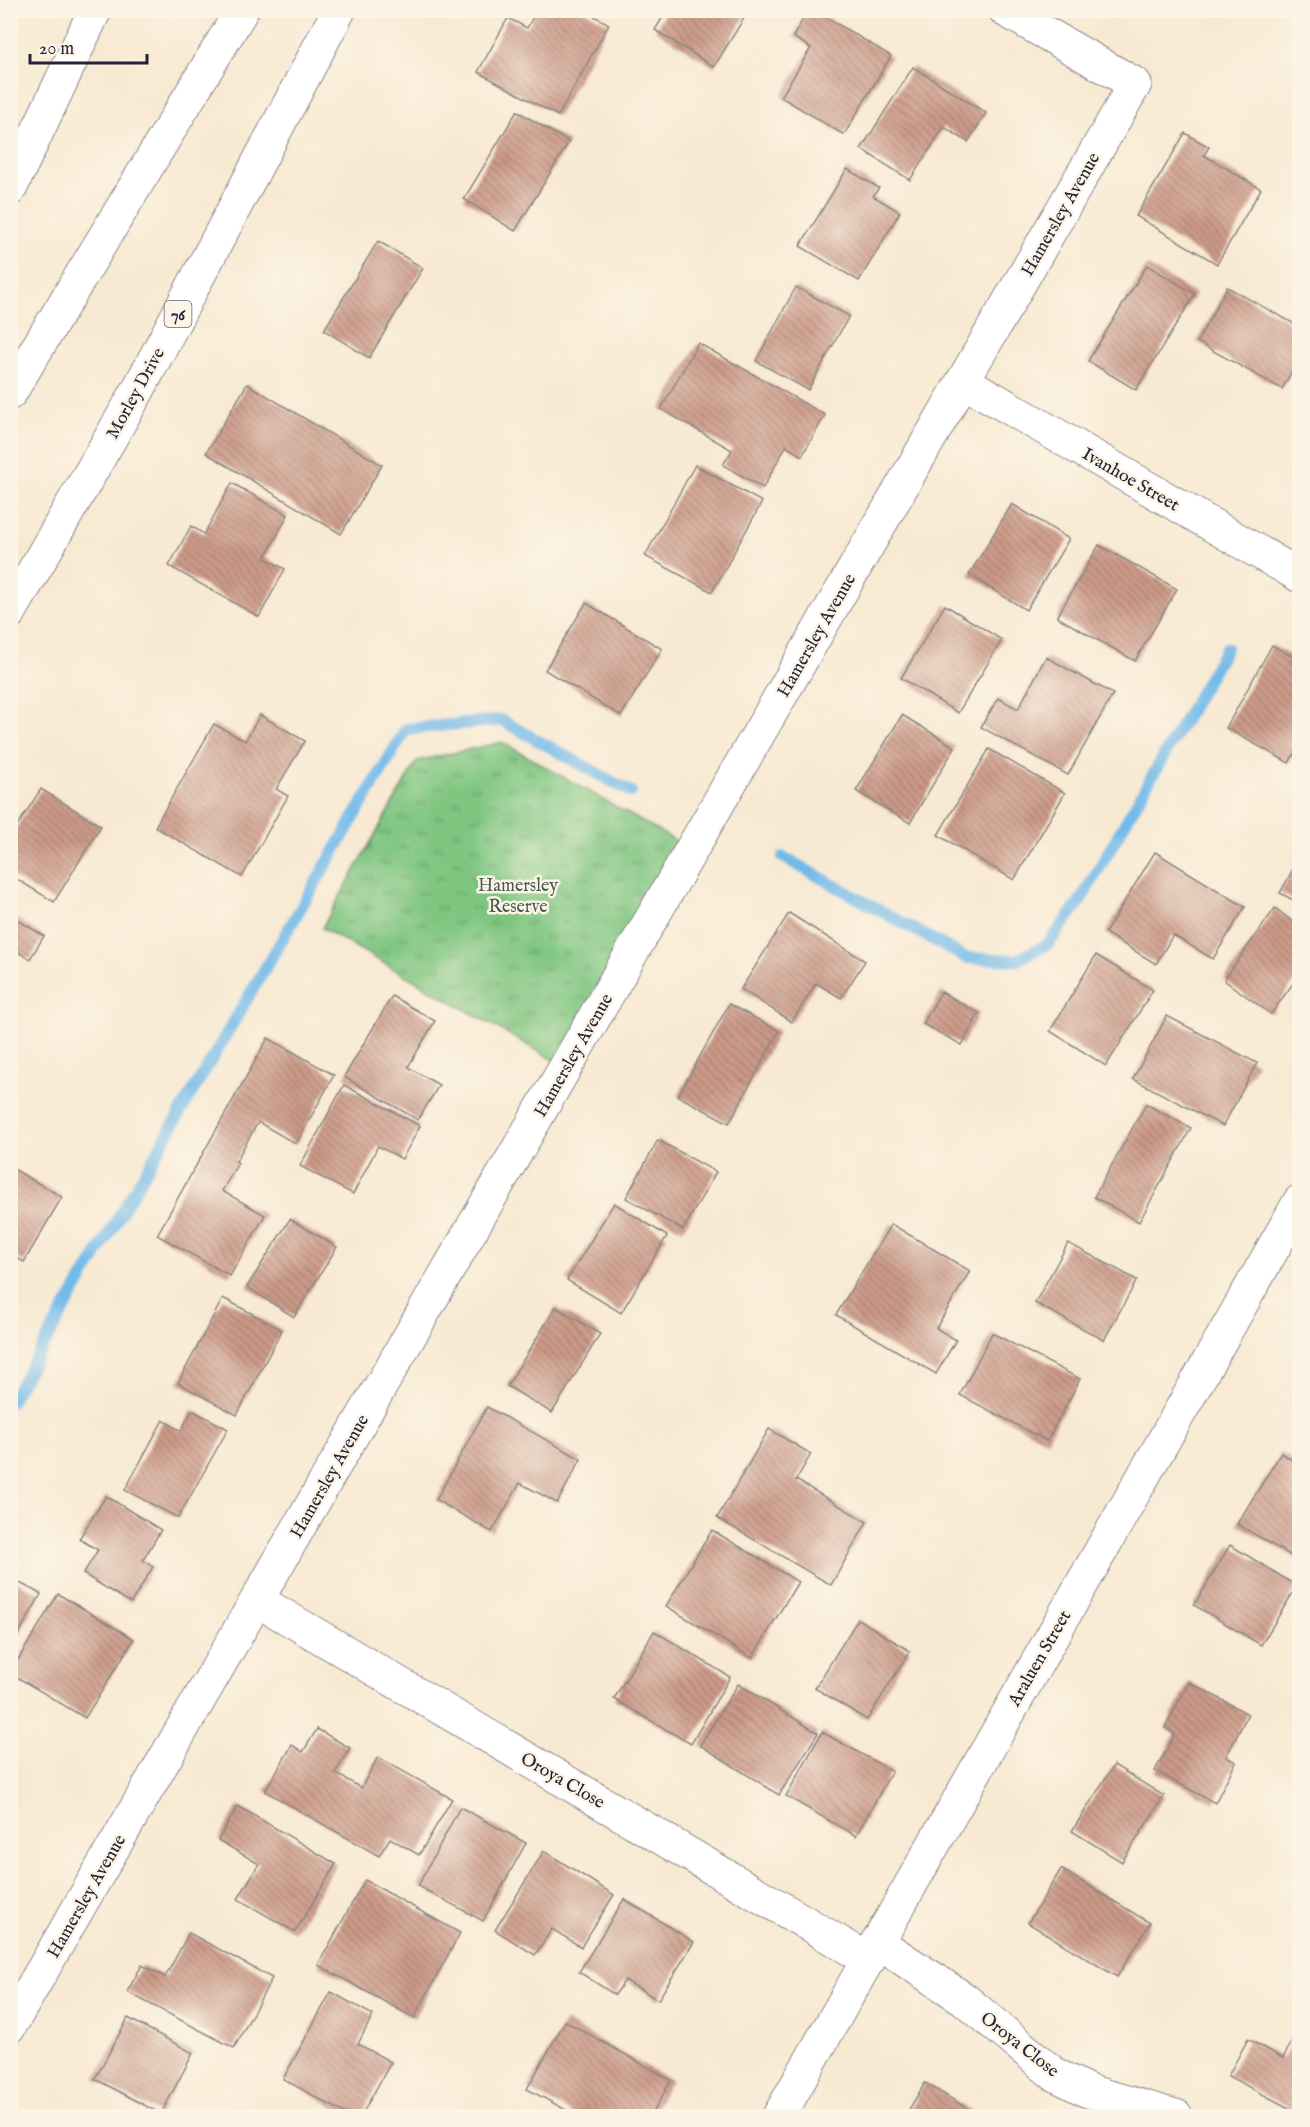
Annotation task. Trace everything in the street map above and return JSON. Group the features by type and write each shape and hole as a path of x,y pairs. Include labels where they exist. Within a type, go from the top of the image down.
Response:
{"street":[{"path":"10,189 95,10"},
{"path":"10,393 242,10"},
{"name":"Morley Drive","path":"10,612 137,392 339,10"},
{"name":"Hamersley Avenue","path":"10,2026 1135,84 1005,10"},
{"name":"Ivanhoe Street","path":"963,381 1299,576"},
{"name":"Araluen Street","path":"779,2116 1299,1201"},
{"name":"Oroya Close","path":"257,1600 873,1951 964,1999 1054,2073 1088,2091 1176,2116"}],"green space":[{"name":"Hamersley Reserve","path":"502,742 692,850 566,1067 322,928 417,761"}],"building":[{"path":"537,10 583,10 609,24 558,116 478,72 508,18 527,28"},
{"path":"667,10 749,10 714,67 655,30"},
{"path":"808,10 814,10 891,56 844,135 781,97 811,48 793,37"},
{"path":"913,67 986,113 968,142 944,127 910,180 861,149"},
{"path":"517,111 569,142 515,231 464,199"},
{"path":"1185,133 1209,147 1204,155 1261,189 1217,264 1136,216"},
{"path":"847,169 879,188 873,196 900,212 859,281 800,246"},
{"path":"378,241 423,268 369,358 324,330"},
{"path":"1147,265 1195,294 1136,390 1088,361"},
{"path":"796,287 849,316 808,390 756,361"},
{"path":"1227,287 1300,327 1300,356 1282,389 1197,342"},
{"path":"698,343 825,415 802,456 786,446 763,488 723,465 732,450 661,409"},
{"path":"247,384 382,465 341,534 206,453"},
{"path":"695,465 762,502 712,592 645,556"},
{"path":"232,483 288,515 265,558 285,569 259,617 169,566 191,526 204,534"},
{"path":"1012,504 1069,539 1026,610 969,575"},
{"path":"1099,545 1177,589 1135,661 1057,617"},
{"path":"586,603 662,649 621,716 545,670"},
{"path":"945,605 1002,640 958,713 901,678"},
{"path":"1272,645 1300,661 1300,744 1289,763 1226,728"},
{"path":"1046,657 1113,694 1068,775 981,727 998,698 1018,709"},
{"path":"260,715 305,741 276,789 288,796 242,877 155,827 214,724 245,741"},
{"path":"902,715 955,747 910,823 856,791"},
{"path":"989,749 1065,793 1014,880 938,835"},
{"path":"41,789 101,826 54,902 10,875 10,837"},
{"path":"1155,852 1245,907 1213,959 1173,935 1156,964 1105,933"},
{"path":"1300,857 1300,904 1280,893"},
{"path":"1275,908 1300,927 1300,974 1271,1014 1224,980"},
{"path":"789,913 865,961 841,998 816,983 792,1022 741,989"},
{"path":"10,915 44,936 30,959 15,950 10,958"},
{"path":"1096,955 1153,990 1106,1066 1050,1031"},
{"path":"941,992 979,1013 962,1045 923,1024"},
{"path":"392,996 435,1021 408,1067 439,1085 418,1120 344,1077"},
{"path":"729,1004 779,1031 729,1123 678,1096"},
{"path":"1167,1016 1257,1063 1223,1126 1133,1079"},
{"path":"268,1038 334,1075 296,1144 258,1122 236,1161 238,1163 222,1191 265,1215 230,1276 157,1235"},
{"path":"344,1085 420,1126 402,1159 378,1146 353,1194 300,1166"},
{"path":"1146,1104 1191,1128 1139,1222 1094,1197"},
{"path":"658,1140 716,1172 683,1230 626,1198"},
{"path":"10,1167 62,1197 24,1262 10,1255"},
{"path":"614,1203 667,1236 621,1313 567,1280"},
{"path":"290,1219 337,1247 294,1317 247,1287"},
{"path":"891,1224 970,1271 936,1328 956,1340 936,1374 836,1315"},
{"path":"1068,1243 1137,1280 1104,1340 1035,1303"},
{"path":"223,1298 282,1330 237,1415 178,1383"},
{"path":"556,1307 600,1334 552,1413 507,1386"},
{"path":"992,1333 1080,1379 1047,1441 960,1395"},
{"path":"487,1407 581,1459 557,1503 520,1483 492,1532 436,1500"},
{"path":"192,1410 228,1429 178,1518 125,1490 163,1420 181,1431"},
{"path":"769,1429 811,1454 796,1480 867,1522 831,1585 717,1518"},
{"path":"1281,1453 1300,1465 1300,1561 1237,1524"},
{"path":"106,1496 161,1530 143,1560 153,1567 131,1603 83,1574 98,1550 79,1539"},
{"path":"712,1530 798,1582 752,1658 666,1606"},
{"path":"1230,1545 1297,1586 1261,1645 1194,1605"},
{"path":"10,1578 41,1594 10,1650"},
{"path":"58,1594 134,1639 85,1718 10,1673"},
{"path":"858,1619 910,1651 867,1720 815,1688"},
{"path":"654,1631 730,1677 691,1744 614,1699"},
{"path":"1189,1682 1248,1714 1226,1757 1236,1762 1215,1803 1155,1771 1175,1734 1165,1728"},
{"path":"738,1684 818,1733 779,1795 700,1745"},
{"path":"317,1729 350,1748 335,1773 361,1788 378,1757 452,1799 419,1855 390,1838 379,1856 265,1791 292,1745 303,1752"},
{"path":"822,1732 892,1771 856,1836 786,1796"},
{"path":"1114,1765 1164,1796 1122,1862 1072,1831"},
{"path":"238,1806 336,1864 295,1932 238,1899 259,1864 218,1840"},
{"path":"460,1807 526,1843 483,1921 418,1886"},
{"path":"544,1851 614,1895 581,1947 552,1929 535,1955 495,1930"},
{"path":"1061,1869 1150,1923 1117,1977 1028,1923"},
{"path":"365,1880 460,1933 414,2018 318,1965"},
{"path":"624,1899 694,1942 658,2000 625,1980 615,1995 579,1972"},
{"path":"189,1933 272,1978 234,2048 127,1992 142,1965 165,1977"},
{"path":"331,1992 373,2015 358,2044 391,2062 361,2116 350,2116 283,2079"},
{"path":"128,2018 193,2053 161,2114 95,2079"},
{"path":"565,2021 671,2080 651,2116 577,2116 527,2089"},
{"path":"1300,2027 1300,2114 1228,2076 1248,2039 1283,2058"},
{"path":"925,2083 980,2116 905,2116"}],"waterway":[{"path":"1296,460 1300,455"},
{"path":"783,857 966,958 1017,960 1048,944 1079,903 1226,648"},
{"path":"10,1402 406,729 501,720 631,792"}]}
